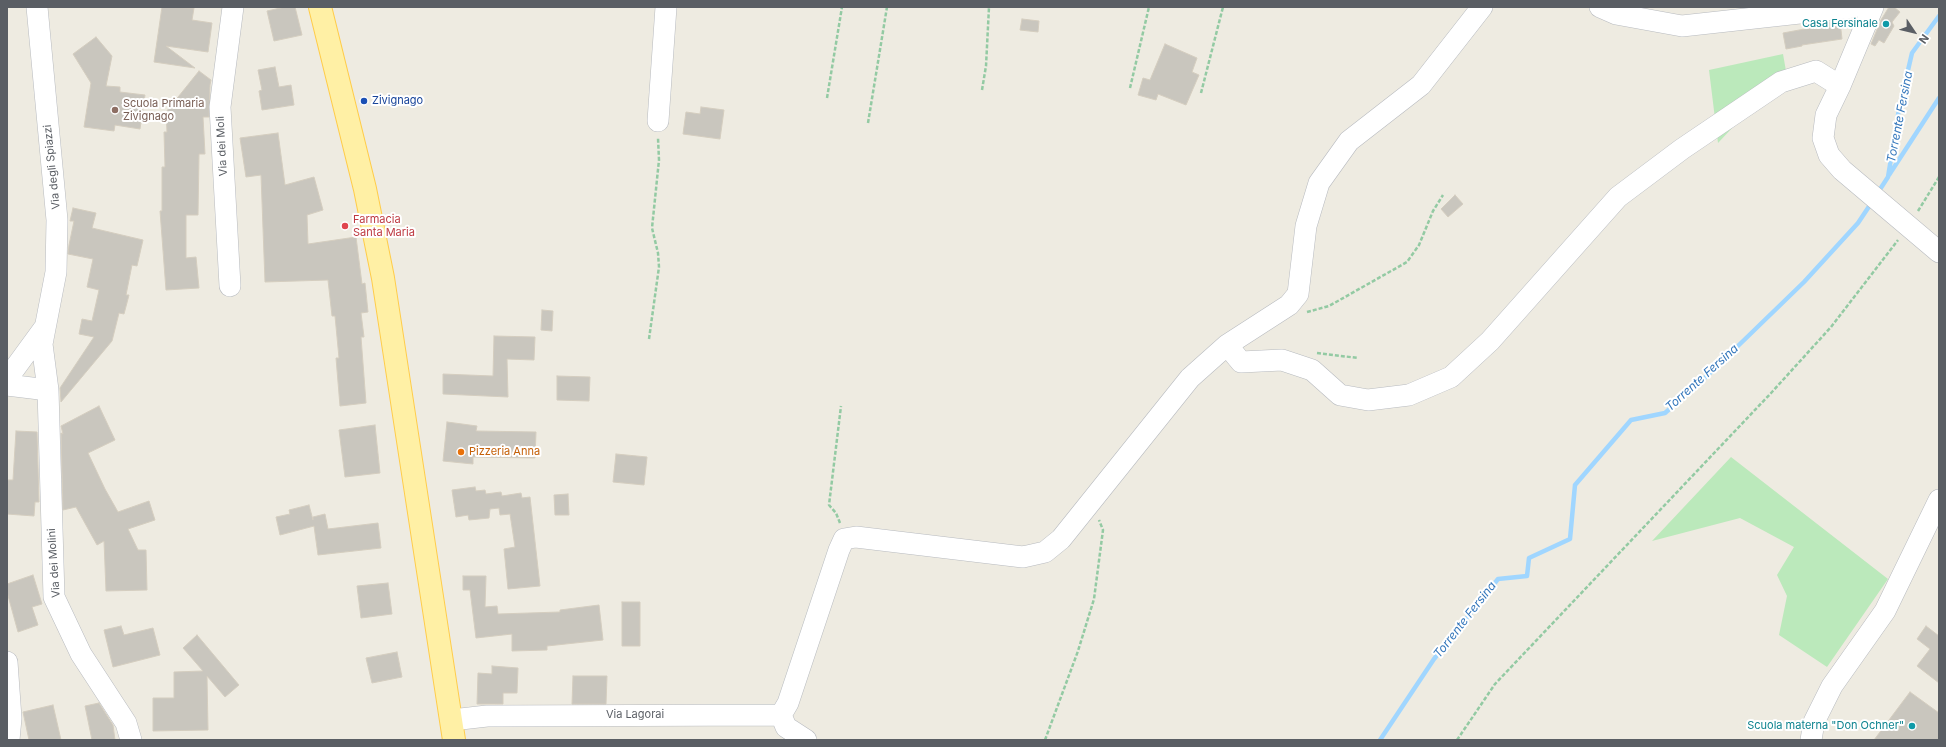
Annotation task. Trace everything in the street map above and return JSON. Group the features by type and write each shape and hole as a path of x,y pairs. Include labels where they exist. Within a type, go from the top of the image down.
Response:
{"main road":[{"path":"320,7 365,189 383,278 453,730"}],"street":[{"name":"Via degli Spiazzi","path":"37,7 57,220 56,272 42,344 48,390"},
{"name":"Via dei Moli","path":"230,286 220,107 233,7"},
{"path":"658,121 666,7"},
{"path":"806,740 786,727 781,715 788,703 838,550 844,539 856,537 1023,557 1045,552 1061,540 1190,378 1227,345 1289,305 1298,294 1306,226 1319,183 1349,141 1420,85 1482,7"},
{"path":"1600,7 1616,14 1682,26 1854,7"},
{"path":"1873,7 1840,86 1826,115 1823,138 1829,155 1842,170 1939,252"},
{"path":"1227,345 1241,362 1282,360 1312,370 1340,395 1368,400 1409,395 1451,377 1490,341 1618,197 1682,149 1781,82 1816,71 1840,86"},
{"path":"7,379 45,327"},
{"path":"7,385 48,390"},
{"name":"Via dei Molini","path":"48,390 54,597 81,654 126,723 131,740"},
{"path":"1811,740 1814,722 1832,686 1885,611 1939,500"},
{"path":"7,662 11,718 9,740"},
{"name":"Via Lagorai","path":"453,730 487,716 781,715"}],"path":[{"path":"827,98 842,7"},
{"path":"868,123 887,7"},
{"path":"982,90 986,66 989,7"},
{"path":"1130,88 1149,7"},
{"path":"1201,93 1223,7"},
{"path":"649,339 659,267 658,253 652,228 659,160 658,121"},
{"path":"1457,740 1495,684 1772,392 1831,327 1939,177"},
{"path":"1289,305 1300,313 1329,306 1408,262 1419,245 1433,211 1444,195"},
{"path":"841,406 829,505 836,513 840,522 844,539"},
{"path":"1046,740 1078,651 1094,599 1103,530 1092,500"}],"green space":[{"path":"1783,54 1789,88 1748,111 1718,143 1709,70"},
{"path":"1731,457 1888,579 1827,667 1779,635 1787,596 1777,575 1794,547 1740,518 1652,541"}],"building":[{"path":"162,7 194,8 192,20 212,23 208,52 166,46 195,68 154,62"},
{"path":"285,7 295,7 302,35 274,41 267,11"},
{"name":"Casa Fersinale","path":"1889,7 1894,7 1900,12 1892,22 1894,26 1884,43 1879,40 1875,46 1871,44 1881,20"},
{"path":"1022,19 1039,21 1038,32 1020,30"},
{"path":"1840,21 1842,39 1786,49 1783,33 1810,28 1809,24"},
{"name":"Scuola Primaria Zivignago","path":"96,37 112,56 106,86 120,87 120,92 145,95 140,129 115,125 114,131 84,127 91,83 73,54"},
{"path":"1165,44 1197,58 1192,72 1199,75 1186,105 1158,94 1156,100 1138,95 1143,78 1150,80"},
{"path":"275,67 279,87 291,85 294,105 262,110 259,91 262,90 258,70"},
{"path":"199,71 211,80 209,117 203,117 205,154 199,154 198,215 186,215 186,258 196,257 199,288 166,290 160,211 162,211 162,167 165,167 164,132 167,132 166,112"},
{"path":"701,107 724,110 720,139 683,134 686,112 700,114"},
{"path":"278,133 285,185 314,177 323,210 307,215 308,244 356,237 362,284 365,283 368,312 361,313 364,337 361,337 366,403 340,406 336,358 339,358 335,316 332,316 328,280 265,282 261,175 246,177 240,138"},
{"path":"1455,195 1463,204 1448,217 1441,209"},
{"path":"73,208 96,213 92,228 143,240 137,266 132,265 126,295 129,295 124,314 119,313 112,341 61,402 60,388 94,337 79,334 82,319 92,321 99,290 87,287 93,259 68,254 74,221 70,221"},
{"path":"542,310 553,311 552,331 541,330"},
{"path":"494,336 535,337 534,360 507,359 508,397 443,394 443,374 493,376"},
{"path":"557,376 590,377 589,401 557,400"},
{"path":"99,406 115,440 88,453 105,489 118,512 149,501 155,520 128,529 138,550 146,550 147,590 106,591 104,541 97,545 76,507 63,510 61,433 63,434 61,426"},
{"path":"447,422 477,426 476,431 536,432 535,458 473,457 473,464 443,461"},
{"path":"375,425 380,473 345,477 339,430"},
{"path":"16,431 37,432 39,502 35,502 34,516 7,514 7,480 13,480"},
{"path":"616,454 647,457 644,485 613,482"},
{"path":"475,487 476,491 485,490 486,494 501,492 502,496 521,493 522,498 530,497 540,586 508,589 504,549 515,547 510,514 500,515 499,508 490,509 489,518 469,520 468,515 456,517 452,490"},
{"path":"568,494 569,515 555,515 554,495"},
{"path":"309,505 313,520 313,517 325,514 328,529 378,523 381,548 318,555 314,526 280,535 276,517 290,514 289,510"},
{"path":"33,575 42,604 32,607 38,625 18,632 7,592 7,584"},
{"path":"463,576 486,576 485,607 497,606 498,614 560,612 560,610 599,605 603,640 547,646 547,650 512,651 512,634 476,638 470,590 463,590"},
{"path":"388,583 392,614 361,618 357,586"},
{"path":"622,602 640,602 640,646 622,646"},
{"path":"121,626 124,635 153,628 160,655 113,667 104,630"},
{"path":"1926,626 1939,636 1939,683 1917,666 1930,649 1917,639"},
{"path":"197,635 239,685 225,697 207,676 208,730 153,731 153,698 174,698 174,672 203,671 183,648"},
{"path":"397,652 402,677 372,683 366,658"},
{"path":"492,666 518,668 517,693 503,693 503,704 477,704 478,673 492,674"},
{"path":"573,676 607,676 606,704 572,704"},
{"name":"Scuola materna \"Don Ochner\"","path":"1910,692 1939,713 1939,740 1874,740"},
{"path":"99,703 113,725 115,740 92,740 85,706"},
{"path":"53,705 61,740 29,740 23,712"}],"waterway":[{"name":"Torrente Fersina","path":"1877,194 1888,177 1899,109 1912,53 1939,16"},
{"path":"1889,175 1939,98"},
{"name":"Torrente Fersina","path":"1380,740 1434,659 1498,579 1527,576 1529,558 1570,539 1575,485 1631,420 1665,413 1709,374 1804,282 1858,223 1872,202"}],"place":[{"name":"Casa Fersinale","path":"1886,24"},
{"name":"Zivignago","path":"364,101"},
{"name":"Scuola Primaria Zivignago","path":"115,110"},
{"name":"Farmacia Santa Maria","path":"345,226"},
{"name":"Pizzeria Anna","path":"461,452"},
{"name":"Scuola materna \"Don Ochner\"","path":"1912,726"}]}
